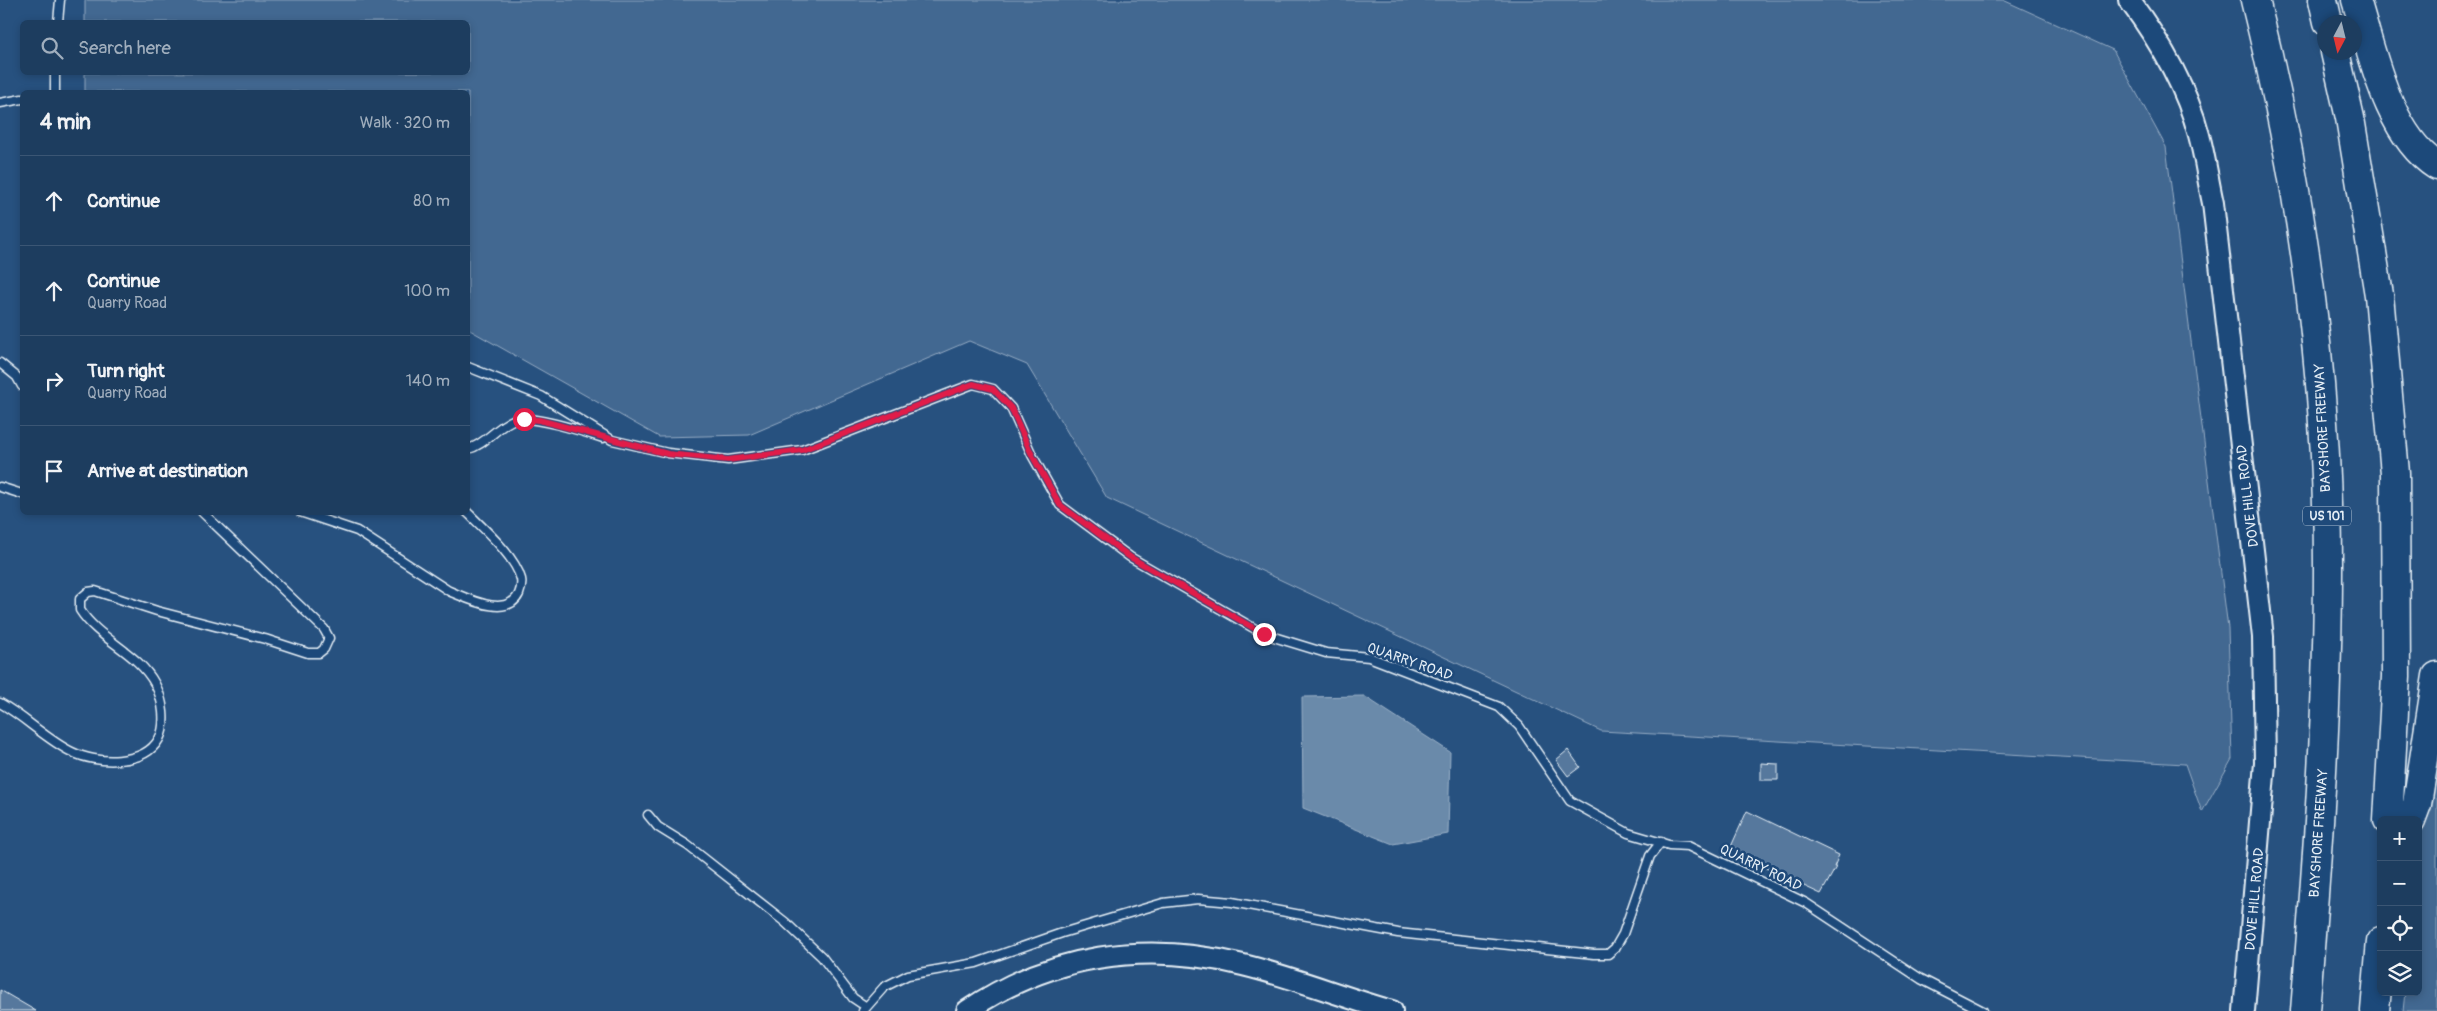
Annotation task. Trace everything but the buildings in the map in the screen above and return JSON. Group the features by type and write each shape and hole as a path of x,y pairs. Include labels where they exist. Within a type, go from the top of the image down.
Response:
{"highway":[{"name":"BAYSHORE FREEWAY","path":"2255,0 2288,148 2301,224 2313,307 2324,441 2328,564 2327,697 2305,1011"},
{"path":"2323,0 2326,15"},
{"path":"2356,0 2386,92 2403,132 2428,160 2437,166"},
{"path":"2337,60 2350,118 2379,295 2395,473 2396,676 2388,816"},
{"path":"2412,816 2417,804 2437,676"},
{"path":"2375,1011 2380,951"}],"street":[{"name":"DOVE HILL ROAD","path":"2129,0 2177,75 2199,134 2213,203 2260,607 2263,637 2265,763 2244,1011"},
{"path":"967,1011 991,994 1043,970 1111,954 1178,953 1243,965 1392,1011"}],"lane":[{"path":"58,20 60,0"},
{"path":"54,90 55,75"},
{"path":"0,102 20,99"},
{"path":"0,362 20,383"},
{"path":"470,368 541,396 612,440"},
{"name":"QUARRY ROAD","path":"470,448 514,420 539,420 668,454 728,460 802,450 973,384 993,389 1011,408 1032,455 1060,505 1130,557 1264,634 1326,653 1369,657 1499,707 1519,726 1570,800 1628,833 1661,842 1688,846 1806,903 1921,979 1983,1011"},
{"path":"0,487 20,493"},
{"path":"309,515 357,531 449,591 499,606 509,605 514,602 519,594 521,578 512,562 470,514"},
{"path":"0,703 72,753 105,760 133,758 157,743 163,723 163,711 156,686 148,671 91,623 80,610 80,599 88,592 95,591 157,611 265,639 308,653 319,653 324,649 329,638 324,629 205,515"},
{"path":"648,815 658,827 687,845 785,922 822,957 852,998 864,1009 884,987 908,975 976,963 1062,933 1163,903 1198,899 1242,904 1398,933 1608,954 1615,948 1626,925 1650,856 1661,842"}],"shaded area":[{"path":"85,0 2003,0 2113,50 2166,147 2228,628 2232,759 2202,812 2185,764 1601,731 1107,498 1027,365 969,341 749,435 659,437 470,330 470,90 85,90 85,75 470,75 470,20 85,20"},
{"path":"1364,696 1450,752 1448,834 1393,844 1303,808 1302,697"},
{"path":"2437,734 2437,1011 2403,1011 2405,996 2422,996 2421,816"}],"route":[{"path":"524,419 539,420 668,454 728,460 802,450 973,384 993,389 1011,408 1032,455 1060,505 1130,557 1264,634"}]}
